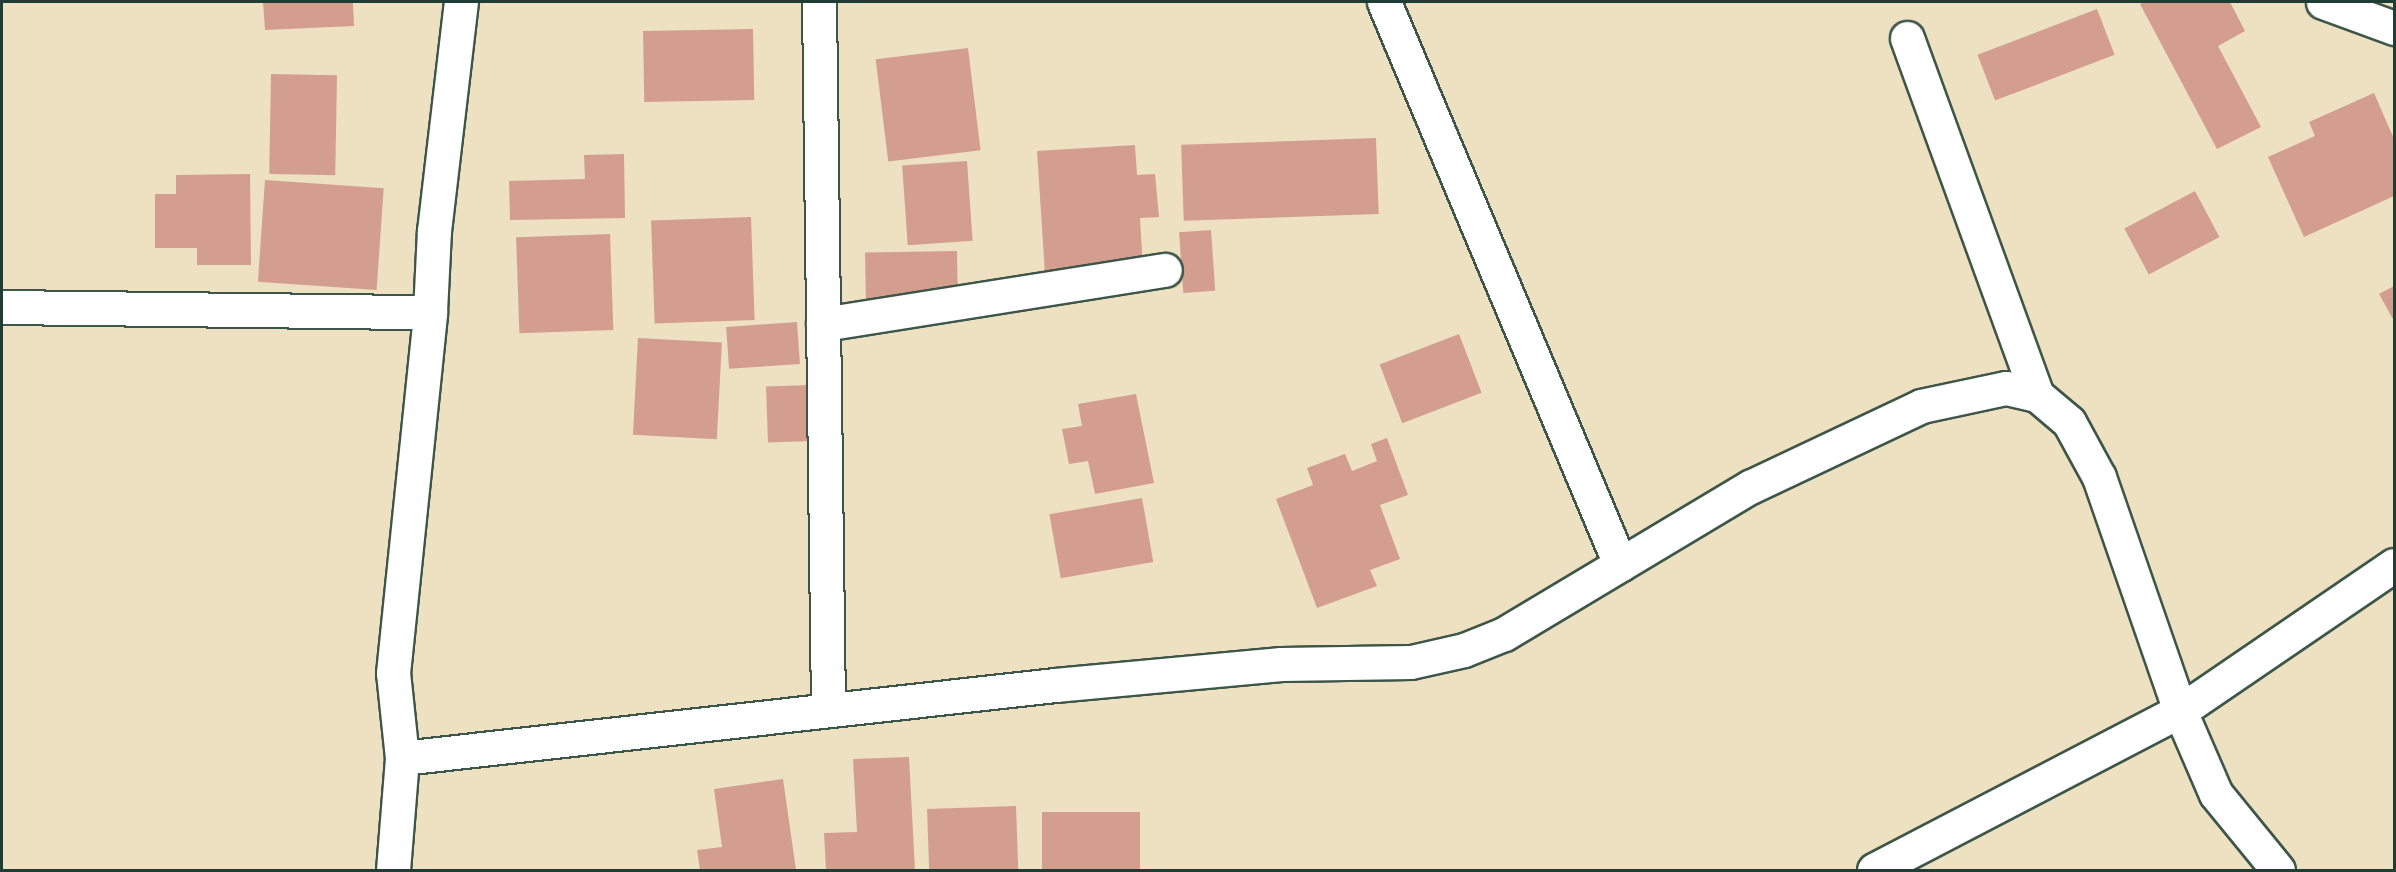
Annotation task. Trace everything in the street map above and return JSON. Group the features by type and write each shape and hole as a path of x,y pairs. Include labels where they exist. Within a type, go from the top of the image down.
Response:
{"street":[{"path":"393,870 402,758 393,673 430,312 434,231 461,2"},
{"path":"819,2 828,709"},
{"path":"1384,2 1620,564"},
{"path":"2323,2 2394,28"},
{"path":"1907,38 2037,395"},
{"path":"823,324 1165,270"},
{"path":"2,307 430,312"},
{"path":"402,758 828,709 1281,664 1411,662 1464,650 1504,634 1750,487 1921,406 2006,388 2037,395 2069,422 2099,477 2180,711 2216,794 2278,870"},
{"path":"1874,870 2180,711 2394,565"}],"building":[{"path":"263,2 353,2 354,26 265,30"},
{"path":"2144,2 2230,2 2245,31 2218,46 2261,127 2217,149 2140,4"},
{"path":"2097,9 2115,55 1995,101 1978,55"},
{"path":"753,29 754,100 644,102 643,31"},
{"path":"968,48 981,150 888,162 876,59"},
{"path":"271,74 337,75 335,175 269,174"},
{"path":"2374,93 2394,139 2394,196 2304,237 2268,157 2315,136 2309,122"},
{"path":"1376,138 1379,214 1184,221 1181,145"},
{"path":"1135,145 1137,175 1155,174 1159,217 1140,218 1143,269 1045,274 1037,151"},
{"path":"624,154 625,218 510,220 509,181 585,179 584,155"},
{"path":"967,161 973,241 908,245 902,166"},
{"path":"250,174 251,265 197,265 197,248 155,248 155,194 176,194 176,175"},
{"path":"265,180 384,188 377,290 258,282"},
{"path":"2195,191 2219,237 2149,274 2124,229"},
{"path":"751,217 755,320 655,323 651,220"},
{"path":"1211,230 1215,291 1183,293 1179,232"},
{"path":"610,234 613,330 519,333 516,237"},
{"path":"957,251 958,299 866,301 865,253"},
{"path":"2394,286 2394,321 2379,294"},
{"path":"797,322 800,364 729,369 726,327"},
{"path":"1459,334 1482,393 1402,423 1380,364"},
{"path":"638,338 722,342 717,439 633,435"},
{"path":"810,385 812,441 768,443 766,387"},
{"path":"1136,394 1154,483 1095,494 1088,461 1069,464 1062,429 1082,426 1078,404"},
{"path":"1387,438 1408,495 1380,505 1400,559 1370,570 1377,586 1317,608 1276,499 1313,485 1307,468 1345,454 1352,471 1377,461 1371,444"},
{"path":"1142,498 1153,562 1061,578 1049,514"},
{"path":"909,757 915,870 826,870 824,833 857,832 853,759"},
{"path":"783,779 796,870 700,870 697,850 722,847 714,789"},
{"path":"1016,806 1018,870 929,870 927,809"},
{"path":"1042,812 1140,812 1140,870 1042,870"}]}
